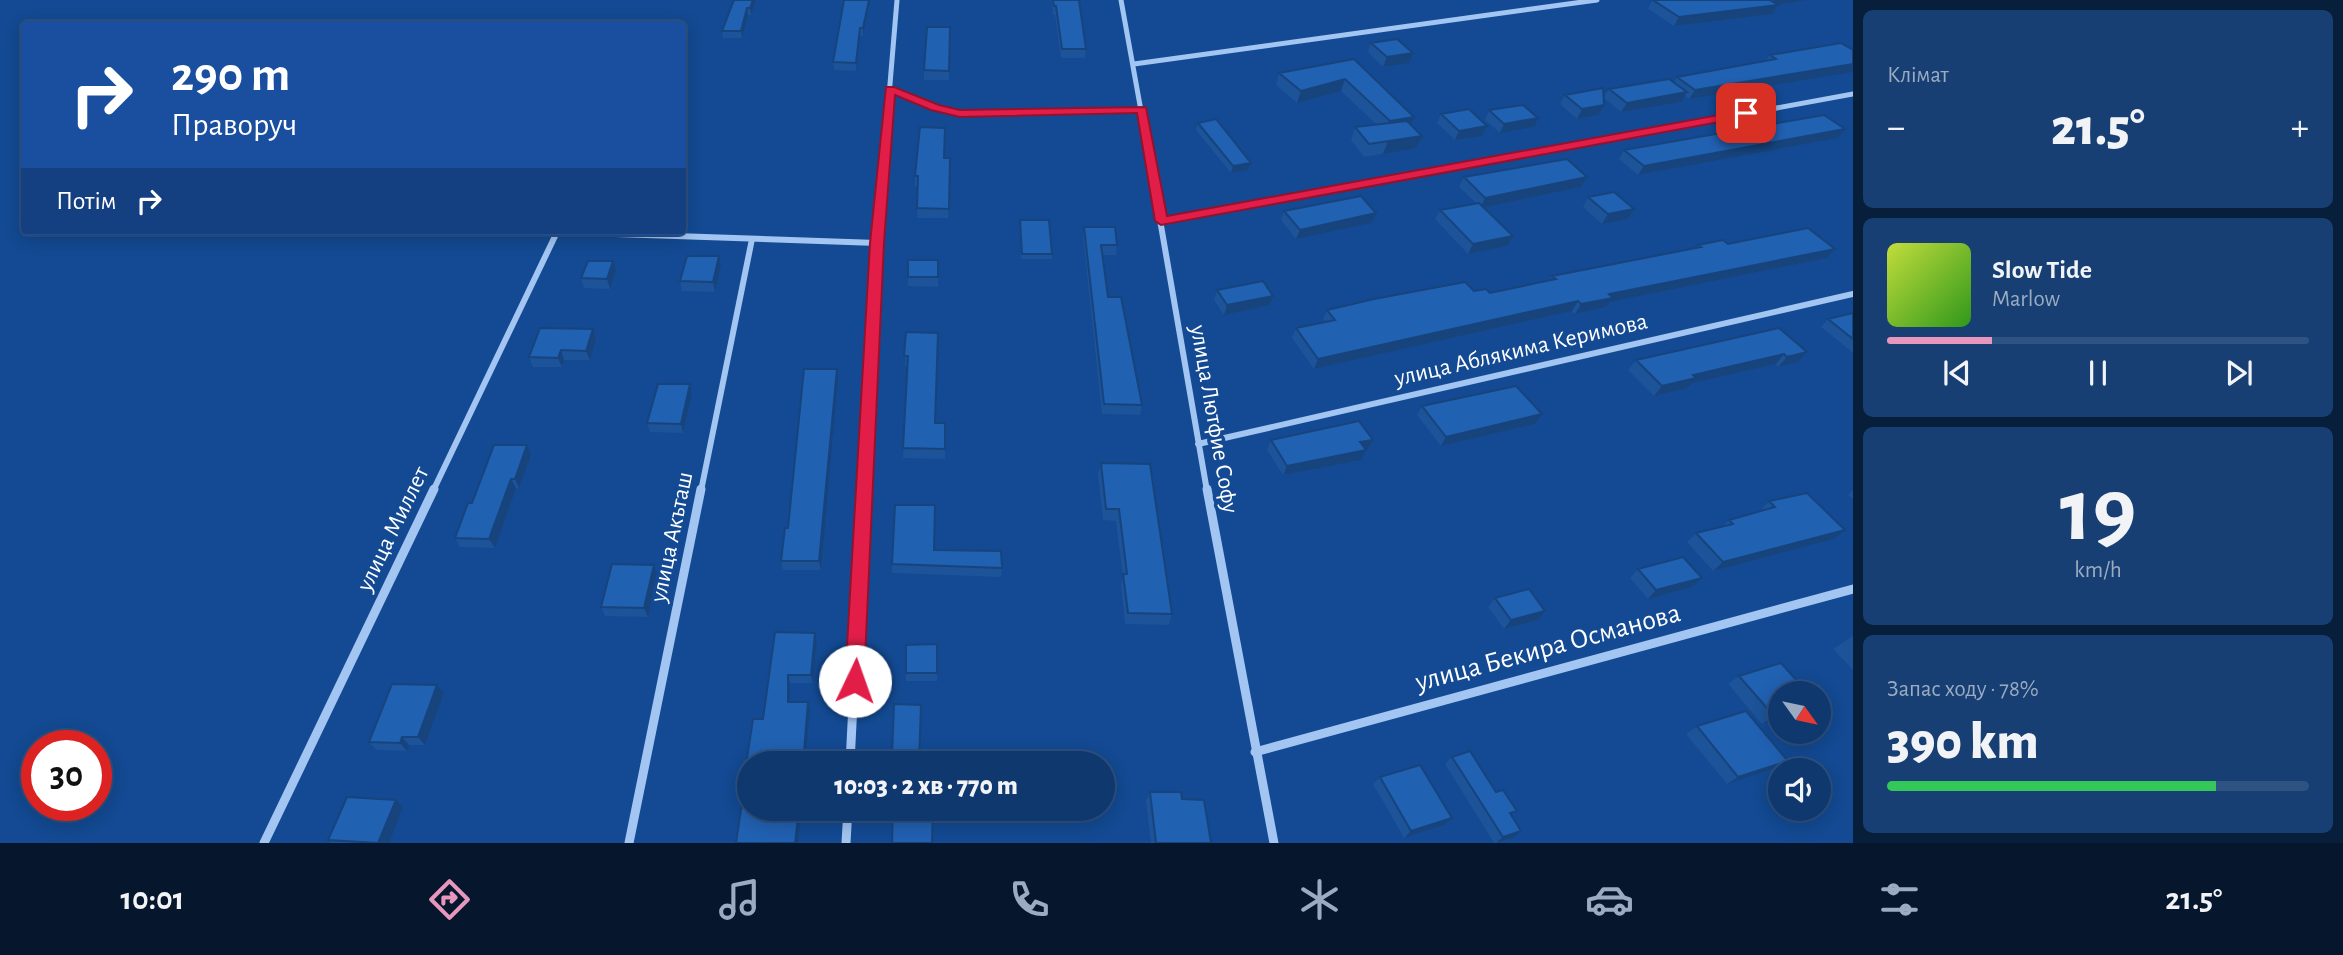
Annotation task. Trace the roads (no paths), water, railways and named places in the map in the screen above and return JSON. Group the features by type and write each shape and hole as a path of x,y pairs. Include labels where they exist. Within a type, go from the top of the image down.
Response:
{"street":[{"path":"851,751 877,243 897,0"},
{"name":"улица Лютфие Софу","path":"1121,0 1198,444 1255,752 1275,843"},
{"path":"1134,64 1597,0"},
{"path":"1161,221 1853,94"},
{"name":"улица Миллет","path":"264,843 556,235"},
{"path":"641,235 877,243"},
{"name":"улица Акъташ","path":"629,843 752,239"},
{"name":"улица Аблякима Керимова","path":"1198,444 1853,294"},
{"name":"улица Бекира Османова","path":"1255,752 1853,589"},
{"path":"846,843 847,821"}],"lane":[{"path":"890,89 936,107 960,113 1142,109"}]}
